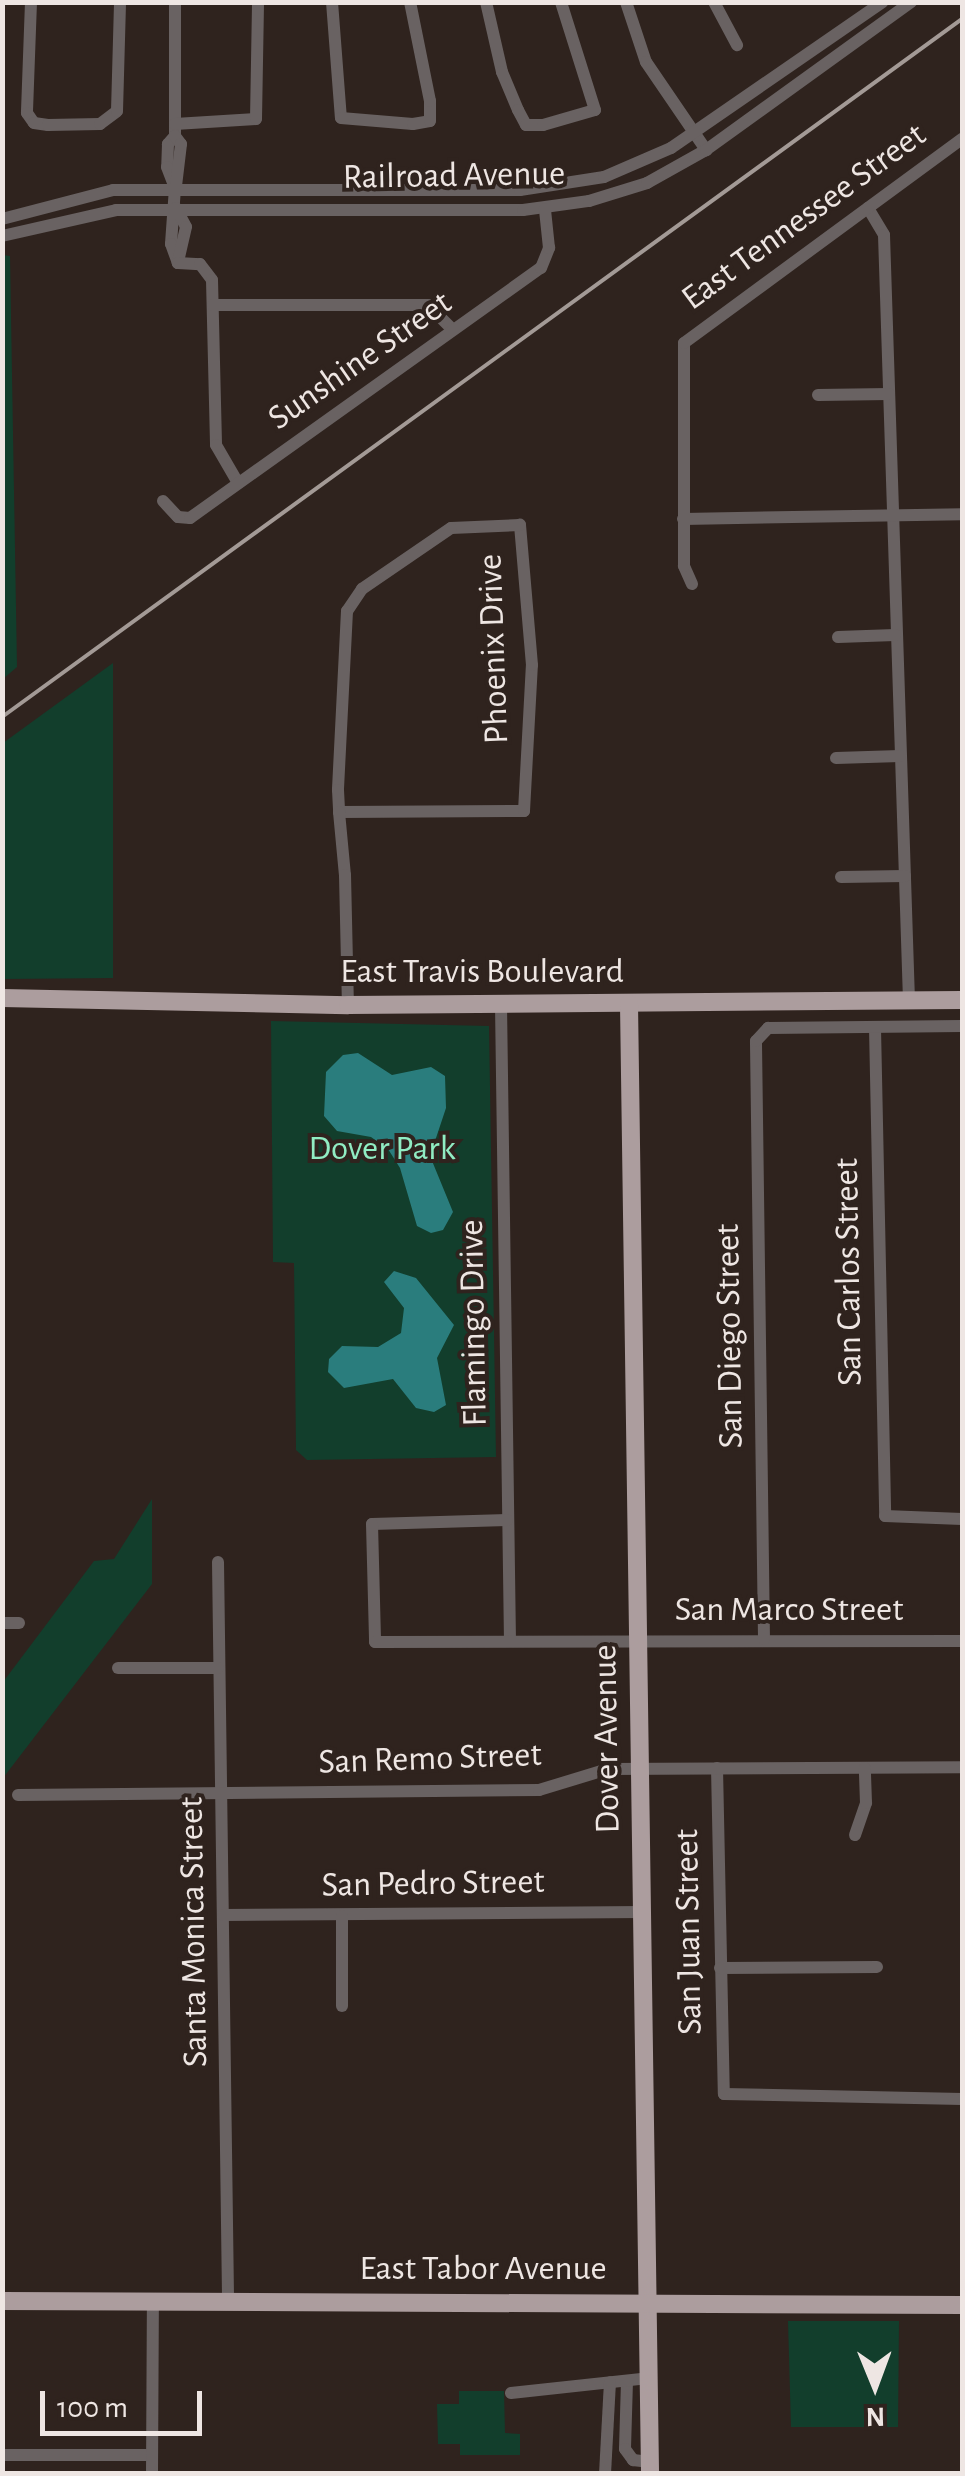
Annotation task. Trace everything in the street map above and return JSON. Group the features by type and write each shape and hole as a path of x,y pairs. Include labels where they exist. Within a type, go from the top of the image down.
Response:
{"main road":[{"name":"East Travis Boulevard","path":"2,998 348,1005 962,1000"},
{"name":"Dover Avenue","path":"630,1004 650,2468"},
{"name":"East Tabor Avenue","path":"2,2301 962,2305"}],"street":[{"path":"31,2 28,113 34,123 48,125 100,124 117,111 120,2"},
{"path":"175,2 175,130 181,166 170,244 178,263 209,271 216,445 238,484"},
{"path":"175,130 256,119 258,2"},
{"path":"332,2 341,118 413,124 430,121 430,101 410,2"},
{"path":"486,2 502,72 518,110 526,124 543,125 594,110 561,2"},
{"path":"626,2 646,62 706,150"},
{"path":"714,2 738,45"},
{"name":"Railroad Avenue","path":"2,219 112,190 548,188 636,165 694,133 883,2"},
{"name":"Railroad Avenue","path":"2,236 116,210 545,208 647,183 706,150 911,2"},
{"name":"East Tennessee Street","path":"692,584 684,566 684,344 962,139"},
{"name":"Sunshine Street","path":"163,501 178,517 190,518 541,268 549,248 545,208"},
{"path":"868,208 884,234 910,1001"},
{"path":"213,304 428,305 452,329"},
{"path":"818,395 889,394"},
{"path":"683,519 962,514"},
{"name":"Phoenix Drive","path":"339,812 524,812 532,665 520,525 452,528 362,590 347,611 339,812 348,1005"},
{"path":"838,637 895,635"},
{"path":"836,758 900,756"},
{"path":"841,877 904,876"},
{"name":"Flamingo Drive","path":"501,1005 510,1641"},
{"path":"876,1028 962,1026"},
{"name":"San Diego Street","path":"764,1639 759,1032 876,1028"},
{"name":"San Carlos Street","path":"876,1028 885,1516 962,1519"},
{"name":"San Marco Street","path":"507,1520 372,1524 375,1642 962,1641"},
{"name":"Santa Monica Street","path":"218,1562 228,2301"},
{"path":"2,1623 19,1623"},
{"path":"118,1668 218,1668"},
{"name":"San Remo Street","path":"18,1795 539,1790 608,1768 962,1767"},
{"name":"San Juan Street","path":"716,1768 724,2094 962,2099"},
{"path":"856,1835 866,1804 865,1768"},
{"name":"San Pedro Street","path":"223,1915 643,1912"},
{"path":"342,1916 342,2006"},
{"path":"720,1968 877,1967"},
{"path":"152,2301 152,2474"},
{"path":"511,2393 648,2378"},
{"path":"605,2474 610,2382"},
{"path":"627,2382 625,2449 633,2460 650,2468"},
{"path":"2,2456 152,2455"}],"green space":[{"path":"3,255 10,256 17,667 3,679"},
{"path":"113,663 113,978 3,979 3,743"},
{"name":"Dover Park","path":"271,1021 489,1026 496,1457 307,1460 296,1450 294,1263 273,1262"},
{"path":"152,1499 152,1584 3,1778 3,1682 94,1561 114,1559"},
{"path":"788,2321 899,2321 898,2427 791,2427"},
{"path":"459,2391 504,2391 505,2433 520,2434 520,2455 460,2455 460,2444 438,2444 437,2404 459,2404"}],"water":[{"path":"358,1053 392,1075 431,1067 445,1076 446,1108 430,1156 453,1212 443,1230 431,1233 417,1226 400,1168 388,1149 371,1137 337,1131 324,1116 326,1072 343,1055"},
{"path":"394,1271 416,1278 454,1325 437,1358 446,1405 434,1412 416,1408 393,1379 344,1388 328,1372 329,1359 342,1346 378,1347 401,1333 404,1308 384,1282"}],"railway":[{"path":"2,717 962,19"}]}
